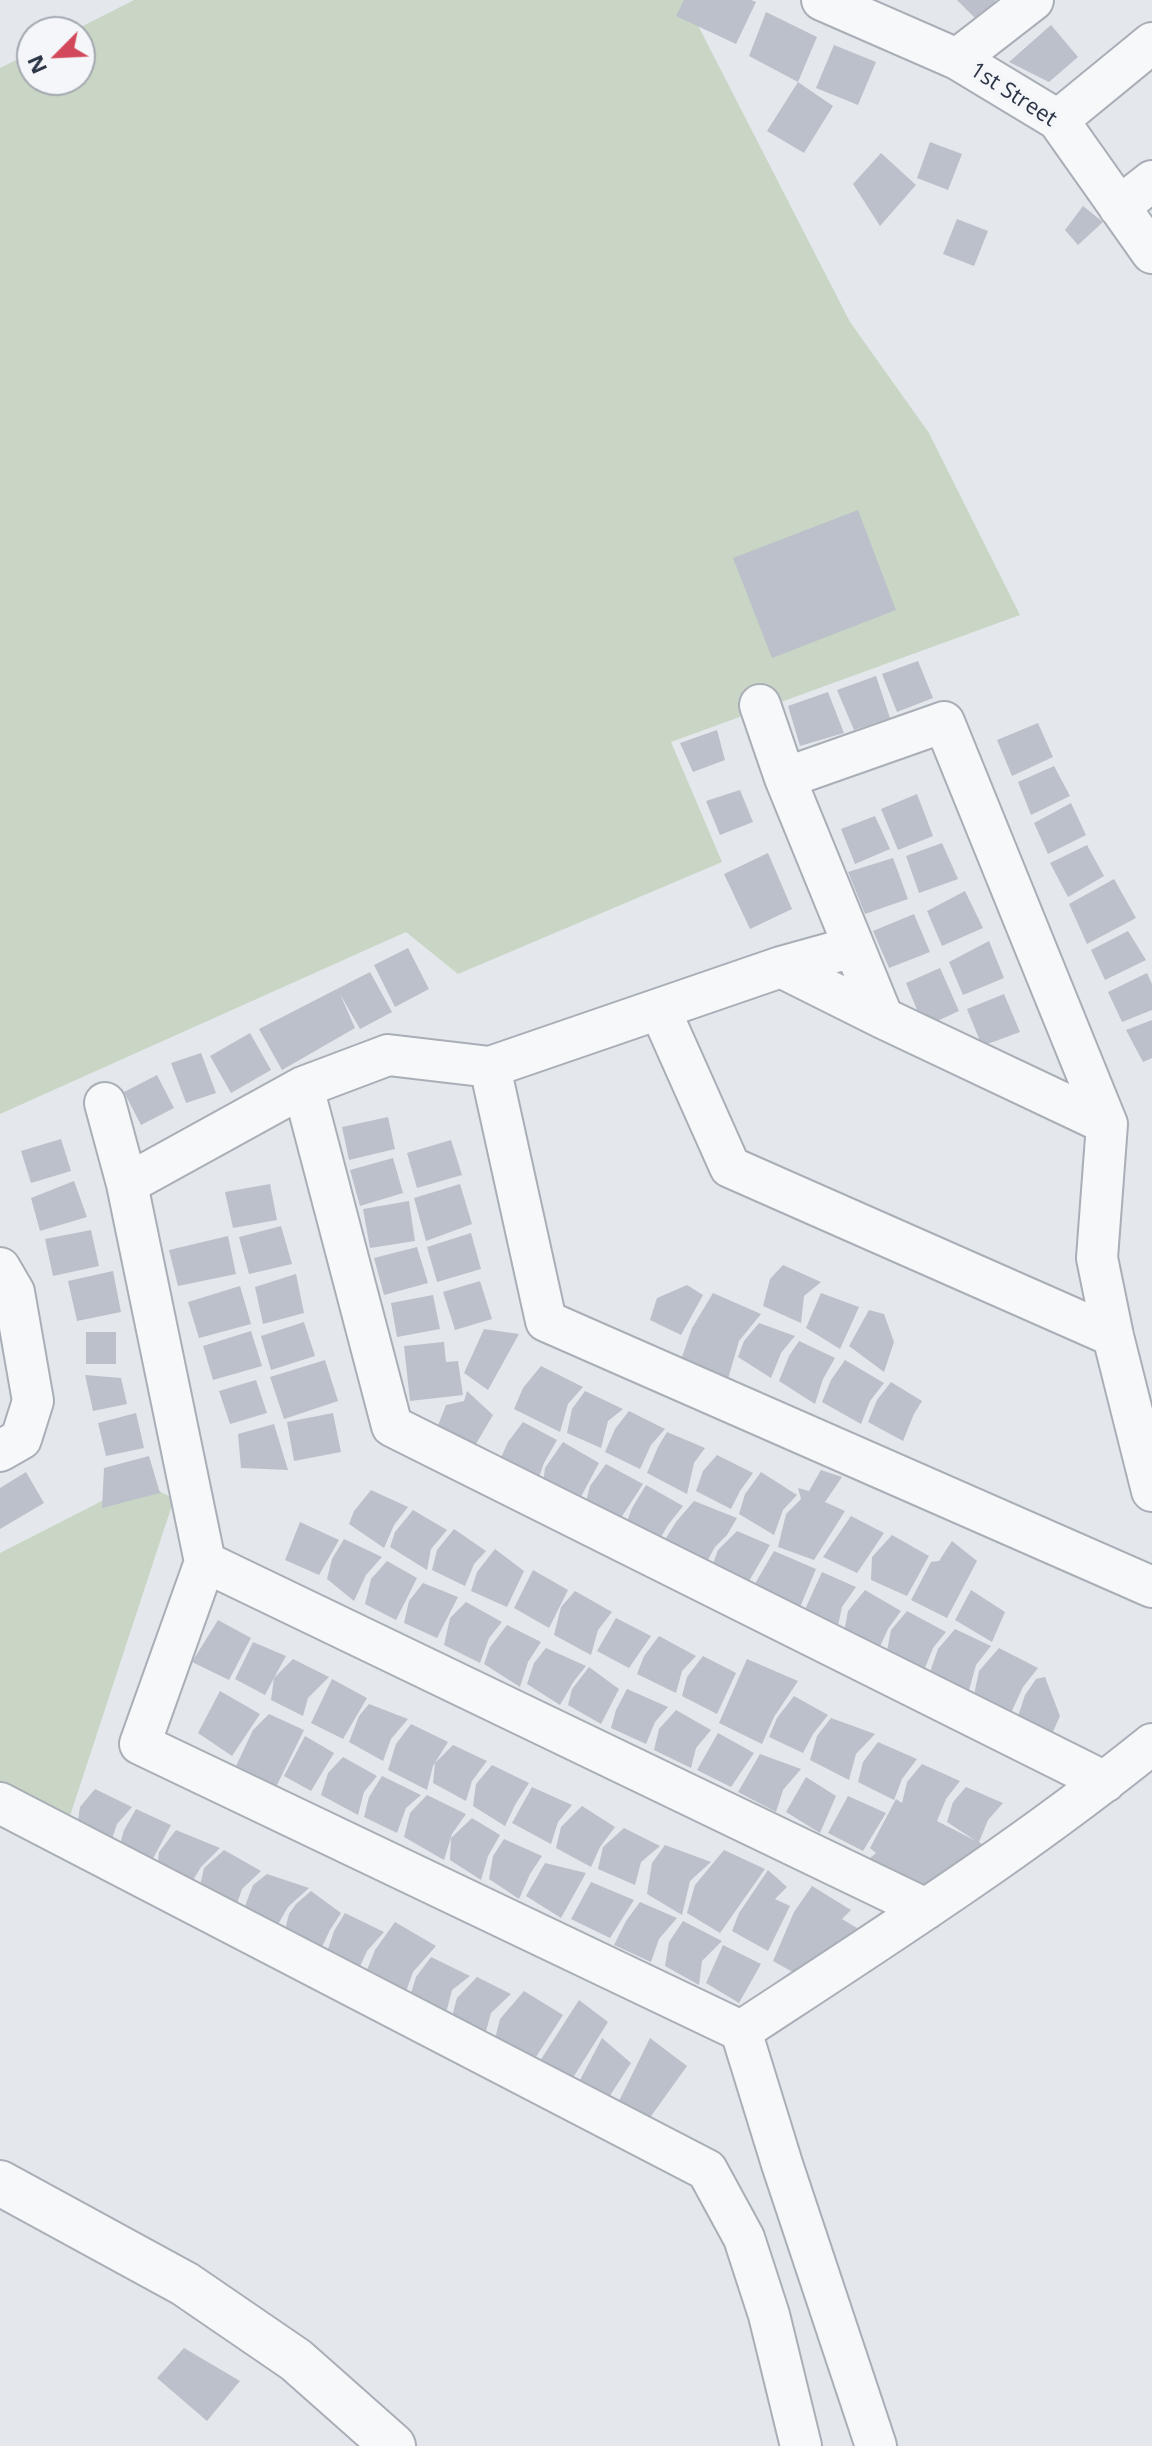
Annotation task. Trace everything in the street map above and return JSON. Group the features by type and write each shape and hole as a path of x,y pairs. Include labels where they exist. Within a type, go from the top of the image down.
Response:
{"street":[{"name":"1st Street","path":"822,0 957,59 1058,120 1152,253"},
{"path":"957,59 1033,0"},
{"path":"1058,120 1152,43"},
{"path":"1119,207 1152,181"},
{"path":"760,705 785,778 883,1018"},
{"path":"785,778 944,722 1107,1124 1097,1258 1152,1491"},
{"path":"127,1184 303,1087 388,1055 490,1067 781,967 853,947"},
{"path":"781,967 1107,1124"},
{"path":"660,1010 730,1167 1113,1336"},
{"path":"490,1067 546,1321 1152,1587"},
{"path":"303,1087 392,1426 1105,1782"},
{"path":"105,1103 127,1184 205,1562 140,1744 741,2031 876,2446"},
{"path":"0,1451 21,1439 33,1401 5,1287"},
{"path":"205,1562 926,1909"},
{"path":"741,2031 926,1909 1105,1782 1152,1744"},
{"path":"0,1803 707,2170 744,2238 769,2315 801,2446"},
{"path":"0,2183 185,2284 296,2360 393,2446"}],"green space":[{"path":"134,0 685,0 850,322 929,433 1020,615 671,742 722,862 458,974 406,932 0,1114 0,68 16,60 16,96 96,96 96,19"},
{"path":"141,1481 174,1499 68,1822 0,1786 0,1553"}],"building":[{"path":"684,0 756,2 736,44 676,16"},
{"path":"957,0 995,0 1002,7 983,26"},
{"path":"766,12 817,37 798,82 749,56"},
{"path":"1051,25 1078,57 1049,82 1009,62"},
{"path":"834,45 876,62 858,105 816,88"},
{"path":"798,82 833,106 804,153 767,131"},
{"path":"930,142 962,154 948,190 917,178"},
{"path":"881,153 916,185 880,226 853,184"},
{"path":"1083,206 1103,222 1078,245 1065,230"},
{"path":"957,219 988,231 974,266 943,254"},
{"path":"858,510 896,610 772,658 733,558"},
{"path":"918,661 933,698 897,712 882,674"},
{"path":"876,676 890,718 854,730 837,690"},
{"path":"828,692 844,733 800,746 788,706"},
{"path":"1038,723 1053,757 1012,776 997,740"},
{"path":"717,730 725,760 693,772 680,743"},
{"path":"1054,766 1070,796 1031,815 1018,782"},
{"path":"740,790 753,822 720,835 706,801"},
{"path":"917,794 933,836 898,850 881,809"},
{"path":"1071,803 1086,835 1048,854 1034,823"},
{"path":"875,816 890,849 855,864 841,829"},
{"path":"942,843 958,879 919,893 906,856"},
{"path":"1087,845 1104,876 1068,897 1050,863"},
{"path":"768,853 792,909 750,929 724,874"},
{"path":"893,858 908,899 865,914 848,872"},
{"path":"1114,879 1136,918 1087,944 1069,904"},
{"path":"965,891 983,928 942,946 927,911"},
{"path":"914,914 930,952 889,968 873,931"},
{"path":"1128,931 1146,960 1105,980 1091,950"},
{"path":"989,941 1004,978 963,995 949,962"},
{"path":"408,948 429,989 395,1007 374,965"},
{"path":"940,968 959,1011 924,1027 906,983"},
{"path":"370,972 392,1012 360,1029 340,994 355,1028 282,1070 259,1029"},
{"path":"1147,973 1152,984 1152,1010 1122,1022 1108,992"},
{"path":"1004,994 1020,1032 982,1046 967,1009"},
{"path":"1152,1020 1152,1058 1143,1062 1126,1030"},
{"path":"250,1033 271,1070 231,1093 210,1056"},
{"path":"201,1053 216,1093 186,1103 171,1063"},
{"path":"157,1075 174,1108 141,1125 124,1092"},
{"path":"388,1117 395,1149 349,1160 342,1127"},
{"path":"61,1139 71,1171 31,1183 21,1151"},
{"path":"451,1140 462,1175 417,1188 407,1153"},
{"path":"393,1158 403,1193 360,1206 350,1170"},
{"path":"74,1181 87,1217 40,1231 31,1198"},
{"path":"270,1184 277,1220 233,1228 225,1192"},
{"path":"460,1184 472,1224 426,1241 414,1198"},
{"path":"409,1201 415,1241 370,1248 363,1209"},
{"path":"281,1226 292,1264 249,1274 239,1237"},
{"path":"91,1230 99,1266 53,1276 45,1239"},
{"path":"471,1233 481,1269 437,1282 427,1247"},
{"path":"228,1236 236,1274 178,1286 169,1250"},
{"path":"417,1247 428,1283 384,1295 374,1258"},
{"path":"783,1265 821,1282 804,1296 801,1323 763,1306 770,1279"},
{"path":"113,1271 121,1312 77,1321 68,1281"},
{"path":"296,1274 304,1313 263,1324 255,1287"},
{"path":"480,1281 492,1319 455,1330 443,1292"},
{"path":"687,1285 703,1295 681,1335 650,1320 657,1298"},
{"path":"240,1286 251,1324 199,1338 188,1302"},
{"path":"713,1293 761,1314 739,1341 726,1386 682,1357 692,1328"},
{"path":"821,1293 859,1307 840,1349 806,1328"},
{"path":"433,1295 440,1329 397,1337 391,1303"},
{"path":"869,1310 884,1314 894,1342 884,1372 849,1346"},
{"path":"304,1322 315,1356 271,1370 261,1336"},
{"path":"759,1323 795,1336 781,1353 771,1378 738,1357 744,1341"},
{"path":"484,1329 519,1334 488,1390 464,1373"},
{"path":"251,1331 262,1366 213,1380 203,1346"},
{"path":"86,1332 116,1332 116,1364 86,1364"},
{"path":"799,1341 835,1358 823,1379 815,1404 779,1381"},
{"path":"444,1342 446,1362 458,1361 463,1395 410,1401 404,1346"},
{"path":"325,1360 338,1401 284,1419 270,1377"},
{"path":"845,1360 884,1383 870,1401 861,1424 822,1402 831,1380"},
{"path":"541,1366 583,1387 568,1404 560,1432 514,1409 523,1388"},
{"path":"85,1375 121,1378 127,1404 93,1411"},
{"path":"256,1380 267,1413 230,1424 219,1391"},
{"path":"891,1382 922,1401 903,1441 868,1422 877,1400"},
{"path":"467,1391 493,1415 473,1449 437,1428 446,1405 464,1401"},
{"path":"585,1391 623,1409 608,1421 601,1448 567,1433 572,1409"},
{"path":"629,1411 665,1429 651,1445 640,1469 605,1452 615,1429"},
{"path":"136,1413 144,1448 106,1456 98,1423"},
{"path":"333,1413 341,1452 294,1461 287,1422"},
{"path":"523,1422 557,1440 537,1483 499,1462 508,1442"},
{"path":"274,1424 288,1470 241,1468 238,1434"},
{"path":"667,1432 705,1448 694,1463 687,1494 647,1473"},
{"path":"563,1442 599,1463 576,1506 543,1483 545,1468"},
{"path":"717,1455 753,1473 731,1509 696,1491 703,1471"},
{"path":"149,1456 160,1493 102,1508 104,1468"},
{"path":"606,1464 643,1484 617,1524 584,1509 590,1486"},
{"path":"821,1470 842,1477 825,1502 845,1511 814,1560 778,1547 786,1514 801,1499 798,1488 809,1491"},
{"path":"26,1472 44,1503 0,1529 0,1488"},
{"path":"761,1472 797,1495 783,1510 774,1535 739,1514 745,1494"},
{"path":"646,1485 683,1506 655,1547 624,1529"},
{"path":"371,1490 408,1507 394,1525 384,1548 349,1524 354,1511"},
{"path":"694,1501 737,1518 705,1565 661,1546"},
{"path":"413,1510 447,1530 431,1549 427,1570 390,1547 395,1532"},
{"path":"851,1516 884,1533 857,1573 823,1557"},
{"path":"300,1522 339,1540 319,1575 285,1560"},
{"path":"454,1529 486,1551 474,1564 465,1586 432,1570 437,1550"},
{"path":"737,1531 770,1545 745,1588 711,1569 718,1550"},
{"path":"892,1535 929,1556 907,1596 871,1580 872,1557"},
{"path":"344,1539 382,1557 366,1575 354,1601 327,1579 332,1559"},
{"path":"952,1541 977,1561 947,1618 911,1600 931,1562 939,1561"},
{"path":"495,1549 524,1571 507,1607 471,1591 477,1572"},
{"path":"774,1551 816,1569 788,1636 752,1589"},
{"path":"387,1561 417,1578 396,1620 365,1604 371,1579"},
{"path":"533,1570 568,1590 549,1628 514,1608"},
{"path":"822,1572 856,1587 842,1607 837,1630 802,1616"},
{"path":"423,1583 458,1597 437,1638 404,1623 409,1601"},
{"path":"865,1590 901,1611 877,1653 844,1632 848,1611"},
{"path":"971,1590 1005,1612 992,1642 955,1620"},
{"path":"575,1591 612,1612 598,1630 591,1655 554,1635 561,1607"},
{"path":"466,1602 502,1622 489,1638 480,1663 444,1645 450,1618"},
{"path":"907,1611 946,1632 933,1648 923,1673 886,1656 891,1630"},
{"path":"616,1618 651,1636 629,1668 597,1651"},
{"path":"218,1620 251,1638 229,1680 192,1662"},
{"path":"507,1625 541,1642 528,1662 520,1687 484,1664 490,1647"},
{"path":"955,1629 991,1646 976,1665 968,1694 930,1672 938,1649"},
{"path":"659,1636 696,1656 682,1671 676,1693 637,1674 644,1656"},
{"path":"253,1642 286,1656 265,1695 235,1679"},
{"path":"546,1648 586,1666 560,1705 527,1684 534,1663"},
{"path":"999,1648 1038,1668 1023,1687 1010,1715 974,1695 979,1671"},
{"path":"703,1656 736,1673 717,1714 682,1696 687,1677"},
{"path":"293,1659 329,1677 308,1698 303,1716 271,1700 274,1678"},
{"path":"747,1659 798,1681 774,1717 762,1744 719,1723"},
{"path":"589,1667 619,1689 601,1724 568,1705 572,1689"},
{"path":"1045,1677 1060,1716 1051,1736 1018,1716 1025,1695 1036,1679"},
{"path":"332,1679 367,1698 343,1739 311,1723"},
{"path":"627,1689 668,1707 655,1722 646,1744 611,1728"},
{"path":"220,1691 260,1714 232,1756 198,1733"},
{"path":"794,1696 828,1715 803,1753 769,1737 777,1718"},
{"path":"369,1704 408,1719 391,1739 383,1761 349,1742 359,1716"},
{"path":"676,1710 711,1730 696,1748 691,1768 654,1750 659,1729"},
{"path":"269,1714 304,1730 276,1787 236,1766 253,1730"},
{"path":"831,1718 875,1734 856,1754 849,1780 810,1760 817,1736"},
{"path":"411,1724 448,1742 433,1766 427,1790 388,1770 396,1744"},
{"path":"718,1733 754,1753 731,1787 697,1770"},
{"path":"305,1736 334,1753 311,1791 284,1776"},
{"path":"878,1742 917,1759 902,1779 894,1800 858,1782 863,1762"},
{"path":"453,1745 487,1761 472,1781 466,1801 433,1783 435,1763"},
{"path":"760,1754 801,1769 783,1790 776,1812 738,1792"},
{"path":"343,1757 377,1776 364,1792 358,1815 321,1795 328,1773"},
{"path":"922,1764 960,1781 946,1799 937,1821 976,1841 947,1822 953,1802 966,1787 1003,1803 988,1820 979,1842 982,1844 964,1868 950,1868 936,1897 858,1868 876,1853 870,1848 896,1799 902,1803 907,1782"},
{"path":"492,1765 529,1783 505,1826 473,1806 476,1784"},
{"path":"382,1776 421,1795 406,1808 397,1833 364,1817 369,1797"},
{"path":"806,1777 836,1796 820,1833 786,1812"},
{"path":"532,1787 572,1805 558,1822 551,1844 512,1823"},
{"path":"95,1789 132,1807 117,1824 110,1845 77,1828 80,1807"},
{"path":"427,1795 466,1814 452,1834 444,1860 404,1837 410,1813"},
{"path":"848,1796 886,1813 863,1851 828,1833"},
{"path":"582,1806 615,1827 600,1847 591,1867 556,1848 561,1827"},
{"path":"136,1809 171,1825 149,1866 119,1848 124,1830"},
{"path":"472,1818 500,1835 488,1856 481,1880 450,1860 451,1838"},
{"path":"624,1828 660,1846 641,1862 635,1885 598,1869 603,1847"},
{"path":"176,1830 220,1848 201,1867 189,1887 157,1870 159,1852"},
{"path":"504,1839 542,1856 519,1899 489,1879 493,1856"},
{"path":"665,1845 711,1862 690,1881 682,1915 647,1894 652,1863"},
{"path":"224,1850 261,1871 242,1889 235,1909 199,1890 204,1868"},
{"path":"724,1850 765,1869 720,1933 687,1913 695,1885"},
{"path":"545,1863 586,1873 561,1918 526,1896"},
{"path":"768,1870 787,1887 775,1899 790,1906 768,1951 732,1931 739,1913"},
{"path":"267,1874 309,1888 288,1907 277,1926 242,1914 253,1885"},
{"path":"591,1882 634,1900 610,1938 571,1919"},
{"path":"812,1886 851,1910 842,1919 872,1937 798,1975 773,1961 794,1912"},
{"path":"311,1891 341,1913 320,1951 285,1930 289,1914"},
{"path":"640,1902 677,1918 659,1939 651,1962 614,1945"},
{"path":"345,1913 384,1932 367,1951 358,1971 325,1958 334,1931"},
{"path":"683,1921 722,1941 702,1961 699,1985 665,1966 669,1942"},
{"path":"395,1922 436,1946 413,1972 403,2000 363,1980 375,1950"},
{"path":"723,1945 761,1964 739,2003 706,1983"},
{"path":"431,1957 470,1976 452,1990 445,2017 410,1996 416,1977"},
{"path":"477,1977 511,1994 491,2013 485,2035 451,2020 457,1998"},
{"path":"524,1991 563,2015 532,2063 493,2047 500,2019"},
{"path":"579,2000 608,2022 569,2084 538,2064"},
{"path":"602,2038 631,2063 609,2097 580,2080"},
{"path":"650,2038 687,2066 649,2119 619,2101"},
{"path":"184,2348 240,2381 207,2421 157,2378"}]}
